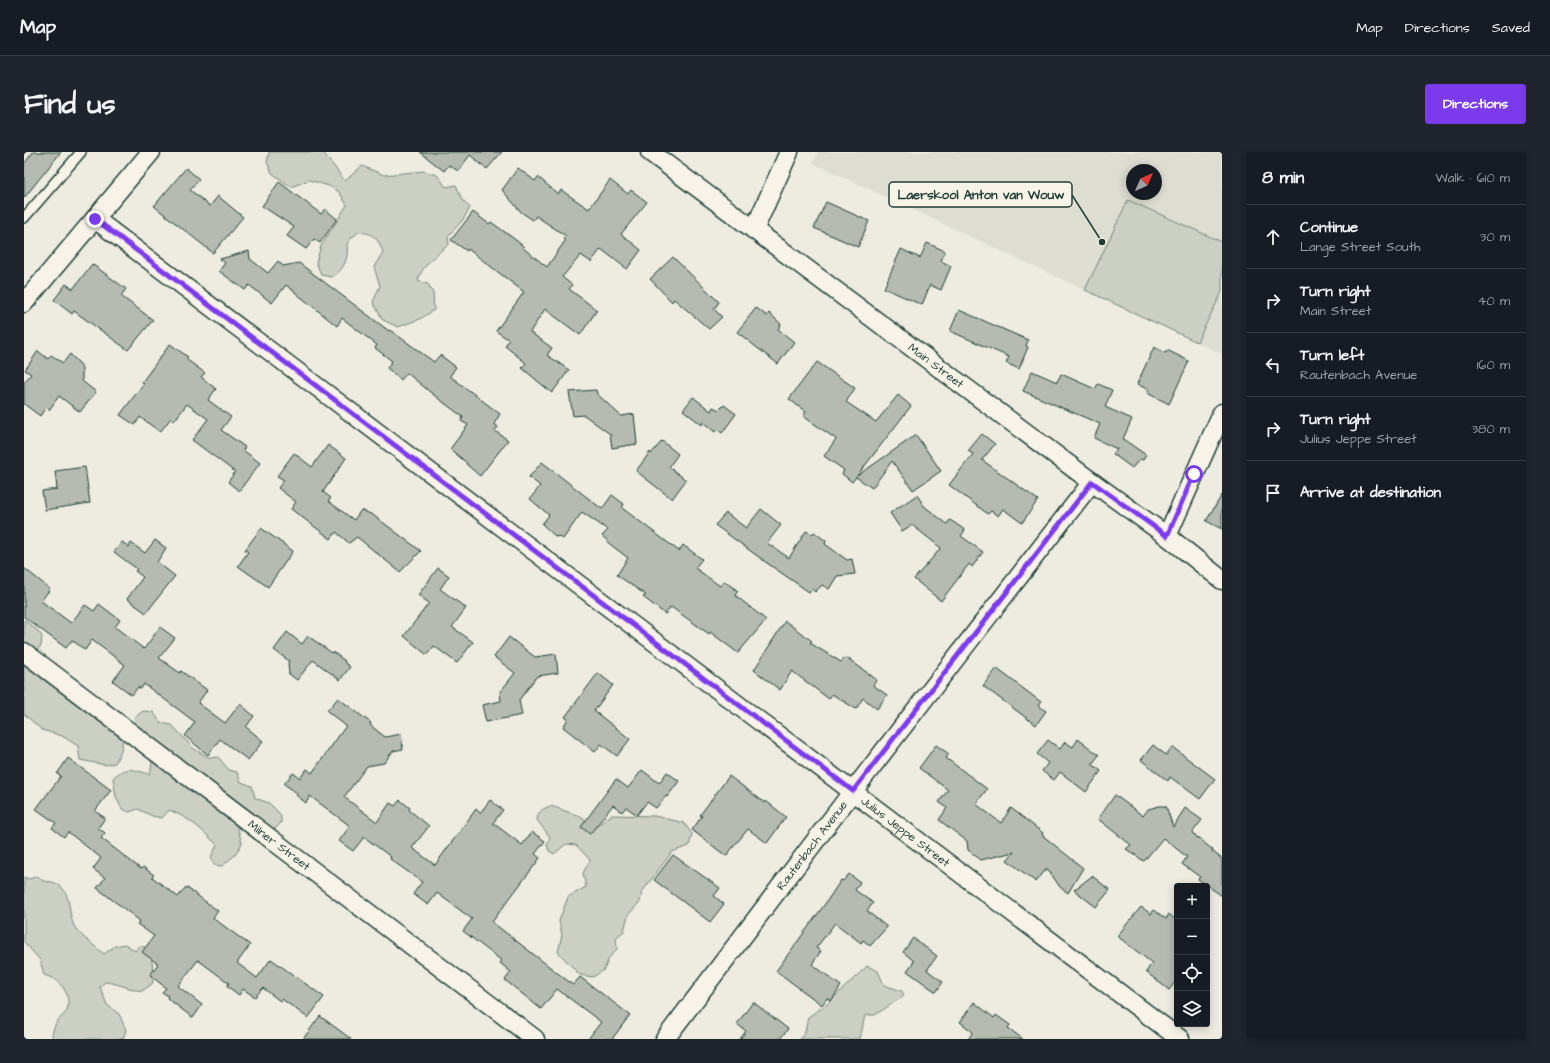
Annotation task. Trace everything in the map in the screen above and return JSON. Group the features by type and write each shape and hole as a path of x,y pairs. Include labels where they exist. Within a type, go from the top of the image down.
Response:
{"street":[{"path":"24,303 151,152"},
{"name":"Main Street","path":"650,152 1092,482 1167,536 1222,580"},
{"path":"754,230 789,152"},
{"name":"Julius Jeppe Street","path":"95,219 1180,1039"},
{"path":"1167,536 1222,414"},
{"name":"Rautenbach Avenue","path":"665,1039 853,791 1092,482"},
{"name":"Milner Street","path":"24,652 535,1039"}],"lane":[{"path":"24,218 81,152"}],"shaded area":[{"path":"269,152 323,152 345,181 362,166 384,175 423,171 437,175 446,187 456,185 463,200 470,208 462,221 448,236 449,244 426,265 422,270 418,281 428,284 433,293 434,310 420,319 398,327 383,320 373,302 380,286 374,267 383,252 375,237 369,234 359,232 351,238 347,244 345,263 340,271 332,277 321,275 316,262 321,246 347,205 339,192 329,186 309,180 291,187 272,173 267,162"},
{"path":"818,152 1222,152 1222,354 813,163"},
{"path":"1128,200 1222,242 1222,292 1197,342 1085,290"},
{"path":"24,620 36,629 42,636 41,646 35,652 123,738 121,751 115,763 106,765 80,760 78,746 62,736 42,730 24,714"},
{"path":"143,711 153,712 161,723 172,725 194,749 210,758 218,757 229,770 237,772 241,782 252,786 255,798 269,803 281,815 281,823 274,830 230,816 237,826 242,843 235,855 222,866 214,865 211,857 217,845 200,829 183,817 169,810 162,818 152,816 138,809 129,812 122,809 116,797 113,778 122,771 126,770 135,770 150,774 152,763 134,718"},
{"path":"551,806 577,815 596,827 611,815 655,816 684,823 692,834 689,846 672,852 642,892 640,902 628,915 624,931 616,938 617,949 609,958 604,970 593,977 580,975 558,952 562,935 559,921 568,897 586,887 583,873 590,860 576,845 566,844 554,854 549,851 547,845 550,837 537,820 537,817 543,809"},
{"path":"38,876 43,881 54,882 61,887 67,897 71,917 76,929 104,954 115,946 125,944 135,951 139,946 145,947 151,954 154,978 152,984 142,991 105,982 100,987 107,1005 119,1014 126,1030 123,1039 52,1039 56,1024 67,1010 68,998 59,983 44,975 40,960 24,942 24,877 29,879"},
{"path":"867,966 878,971 884,985 902,991 904,996 875,1015 865,1015 860,1039 800,1039 805,1032 808,1017 826,1005"}],"building":[{"path":"33,152 61,152 24,198 24,164"},
{"path":"420,152 502,152 487,169 470,155 458,171 449,165 444,171"},
{"path":"186,168 199,179 190,190 210,206 218,196 243,217 213,253 154,206"},
{"path":"518,168 535,181 538,177 558,194 561,190 589,209 610,180 628,194 631,190 647,202 621,234 641,250 627,269 601,249 591,262 581,255 562,277 572,285 569,289 597,310 580,335 545,309 530,332 552,348 547,355 569,370 552,393 522,368 526,363 505,346 509,340 496,331 524,292 468,249 467,251 451,240 473,212 489,224 491,222 517,241 524,247 523,248 547,267 565,241 563,239 566,236 536,216 533,220 521,212 502,190"},
{"path":"279,182 321,214 325,209 337,219 320,243 314,239 306,249 287,236 294,227 262,206"},
{"path":"826,202 869,221 858,247 814,228"},
{"path":"927,243 945,251 941,261 951,266 941,290 930,285 922,305 884,288 901,249 920,258"},
{"path":"249,251 250,259 268,273 278,261 283,266 299,263 389,331 390,330 434,362 440,355 456,367 450,376 500,414 494,424 498,427 495,431 508,440 480,476 450,449 468,425 461,421 463,417 407,373 401,380 387,368 392,361 375,348 377,345 342,318 337,326 286,285 272,303 249,285 245,290 219,271 225,263 220,259"},
{"path":"673,257 719,302 714,309 722,317 709,329 674,299 672,302 650,279"},
{"path":"92,264 126,289 121,296 153,320 128,350 74,311 72,314 54,300 66,284 73,289"},
{"path":"756,308 767,316 769,313 781,324 778,329 794,342 778,364 737,332"},
{"path":"959,310 1028,340 1026,346 1028,347 1019,369 1006,363 1009,357 950,331"},
{"path":"170,344 188,357 186,359 205,373 201,377 216,389 208,400 231,417 221,430 245,447 243,450 260,463 239,491 228,482 235,472 192,440 208,419 187,404 174,421 171,418 160,432 140,417 135,425 120,415"},
{"path":"1154,347 1166,353 1167,350 1189,361 1169,404 1147,393 1149,390 1137,384"},
{"path":"38,351 48,359 51,355 63,363 70,354 80,364 82,368 82,381 96,392 80,412 59,396 49,410 46,407 40,416 24,404 24,383 31,374 25,370"},
{"path":"817,362 855,388 846,402 876,422 898,395 911,406 857,476 916,435 941,471 913,490 892,461 872,488 856,477 852,482 842,474 844,470 824,456 836,439 803,416 806,412 789,399"},
{"path":"1032,371 1057,382 1061,374 1095,389 1098,384 1112,390 1105,407 1132,419 1123,439 1146,455 1143,460 1140,459 1132,468 1113,454 1117,449 1094,438 1100,424 1023,391"},
{"path":"596,390 597,394 621,416 634,414 637,444 612,448 610,434 584,415 573,416 569,392"},
{"path":"693,397 711,411 713,407 719,410 724,405 736,414 722,433 717,429 715,432 703,422 702,425 683,410"},
{"path":"982,434 995,444 982,460 1038,500 1022,523 1003,509 998,516 991,511 988,514 949,485 973,454 968,451"},
{"path":"662,441 678,454 669,467 686,480 672,499 636,471 650,452 651,454"},
{"path":"328,445 346,458 323,492 331,498 328,501 354,520 361,510 373,515 421,551 400,572 357,537 349,543 336,532 331,539 291,509 296,502 278,488 284,480 277,476 294,453 312,467"},
{"path":"542,462 602,509 612,495 624,504 622,508 679,551 683,545 702,559 695,568 720,586 724,581 738,591 735,595 766,620 738,653 710,632 709,634 671,607 665,614 643,597 646,595 617,575 628,558 606,541 607,540 602,536 608,530 582,512 563,539 559,536 556,537 542,524 549,515 530,499 540,486 529,477"},
{"path":"85,467 90,503 45,510 42,491 57,489 55,471"},
{"path":"917,495 924,506 947,524 950,520 965,530 961,536 983,552 972,567 969,564 941,601 914,579 941,548 912,525 902,531 890,513"},
{"path":"1222,495 1222,529 1206,521"},
{"path":"761,509 781,525 767,543 789,558 806,531 812,534 814,532 826,541 825,544 847,560 852,559 855,574 837,576 829,589 822,585 815,592 812,589 809,592 715,525 726,513 746,528"},
{"path":"261,528 293,551 268,587 238,566 248,552 245,550"},
{"path":"155,540 166,548 157,562 175,576 146,613 127,599 143,577 135,571 137,569 114,552 122,542 129,547 131,543 145,553"},
{"path":"24,568 50,589 41,601 71,623 85,605 94,611 99,604 120,620 115,627 144,649 160,627 175,638 159,658 180,673 181,671 207,690 198,703 225,723 240,704 254,716 246,727 263,741 248,760 220,739 208,755 185,736 195,722 144,684 141,689 138,687 132,695 113,681 125,665 92,640 85,650 72,640 66,648 24,617"},
{"path":"438,568 449,576 440,589 466,608 452,627 473,642 457,663 434,646 427,655 404,636 429,603 418,595"},
{"path":"785,621 812,641 810,643 841,662 846,657 877,680 873,685 887,695 877,709 863,698 856,709 832,694 829,699 792,671 780,690 754,670"},
{"path":"287,632 302,644 308,636 332,653 333,652 350,667 340,680 313,660 297,680 289,674 289,661 274,650"},
{"path":"509,637 535,657 556,654 558,673 537,676 519,700 522,715 486,722 482,705 501,701 500,692 515,673 494,657"},
{"path":"996,668 1041,702 1038,706 1046,711 1036,725 983,686"},
{"path":"598,673 613,685 594,711 630,739 617,756 601,744 595,752 563,727 568,719 565,717"},
{"path":"338,698 371,723 370,725 385,737 401,734 403,749 393,751 384,763 367,766 344,797 377,822 390,803 395,806 400,800 410,808 409,810 429,826 412,848 435,865 476,809 480,813 490,800 503,810 493,823 522,845 532,832 545,841 535,854 540,858 492,922 573,985 580,977 630,1015 612,1039 588,1039 601,1022 557,989 541,1009 505,980 511,972 500,963 502,961 463,931 472,919 437,893 428,905 413,894 422,882 390,859 391,857 364,837 353,851 339,841 350,826 310,796 306,803 296,795 297,793 284,784 293,773 300,778 307,769 312,773 346,726 327,711"},
{"path":"1078,739 1099,755 1092,764 1101,771 1086,792 1060,772 1054,780 1042,771 1048,763 1037,754 1048,740 1060,749 1065,742 1073,747"},
{"path":"936,745 949,754 946,758 987,789 976,804 1001,823 1011,808 1043,833 1042,835 1083,868 1068,893 1060,887 1047,868 1036,882 1007,860 1014,852 981,860 968,850 967,841 939,820 947,808 939,802 948,790 919,768"},
{"path":"1153,745 1166,755 1172,747 1215,779 1200,799 1170,777 1168,781 1141,760"},
{"path":"68,758 111,790 95,811 105,818 98,828 105,833 101,838 141,869 143,867 154,875 152,877 178,897 186,887 218,911 213,918 250,945 237,963 257,978 271,959 324,997 308,1018 282,999 280,1001 263,988 255,997 243,989 239,995 227,986 229,983 198,960 178,986 202,1005 193,1018 167,998 168,996 162,992 166,988 150,975 158,964 142,952 154,936 137,924 140,921 97,888 105,878 93,869 101,858 68,832 64,837 52,828 56,823 36,809 61,776 57,774"},
{"path":"642,770 659,783 667,772 679,781 667,797 666,796 656,808 647,802 637,815 626,807 622,812 613,805 590,834 581,827 616,779 628,788"},
{"path":"729,776 765,803 766,801 786,817 767,843 748,829 726,856 692,830 702,816 700,815"},
{"path":"1115,795 1143,816 1148,809 1166,806 1173,827 1185,808 1202,820 1192,833 1222,859 1222,896 1210,888 1210,883 1204,883 1198,879 1200,877 1182,864 1187,857 1163,838 1144,861 1126,849 1131,845 1098,819"},
{"path":"673,855 720,888 714,896 724,904 710,922 654,880"},
{"path":"849,874 860,882 855,890 873,903 867,911 887,927 870,946 863,940 861,943 835,923 816,948 821,951 812,964 841,986 831,1001 827,998 822,1005 776,971 841,880 843,881"},
{"path":"1092,876 1110,890 1096,907 1074,890"},
{"path":"1141,907 1151,914 1154,910 1166,919 1169,914 1174,918 1174,984 1169,990 1146,972 1152,963 1117,936"},
{"path":"913,938 937,956 927,970 943,982 936,992 907,971 914,961 903,952"},
{"path":"753,1002 788,1029 780,1039 740,1039 746,1031 737,1024"},
{"path":"974,1002 994,1018 996,1015 1010,1025 1008,1028 1023,1039 968,1039 973,1032 960,1022"},
{"path":"320,1016 351,1039 303,1039"}],"place":[{"name":"Laerskool Anton van Wouw","path":"1102,242"}],"route":[{"path":"95,219 853,791 1092,482 1167,536 1194,474"}]}
